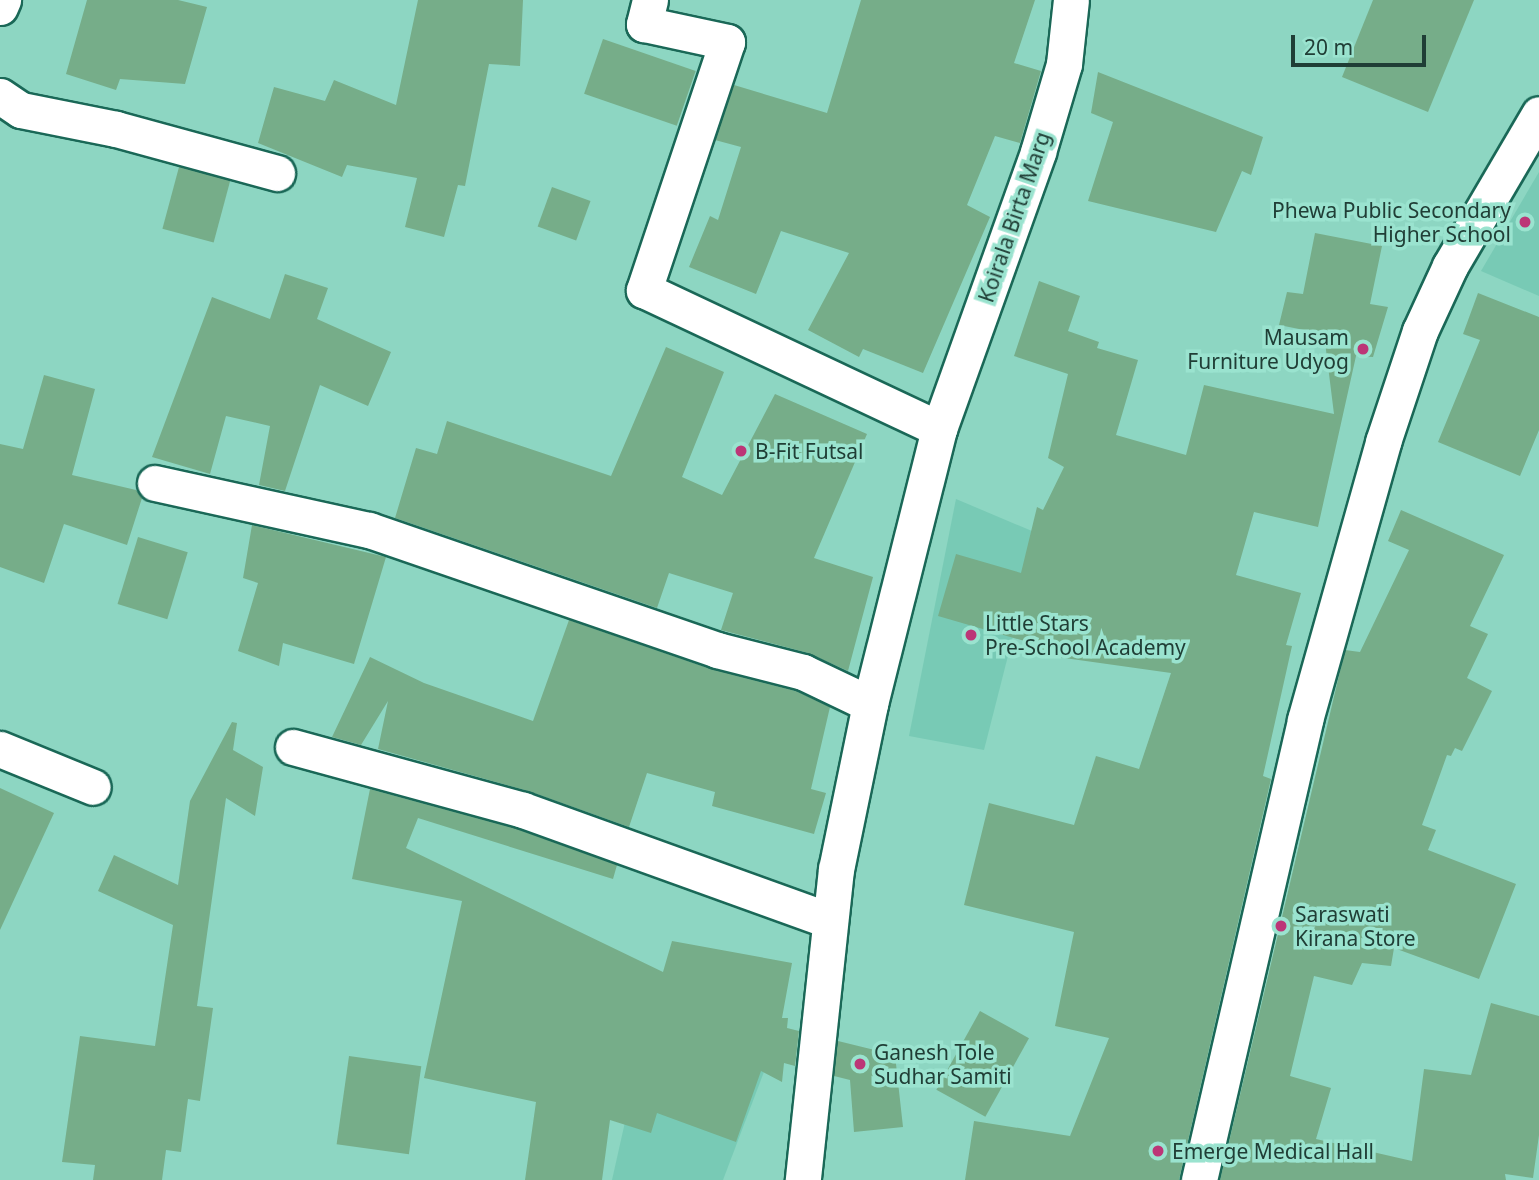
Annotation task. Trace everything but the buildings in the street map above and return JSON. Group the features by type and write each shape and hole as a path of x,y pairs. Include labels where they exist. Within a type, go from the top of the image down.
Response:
{"street":[{"path":"0,7 4,0"},
{"path":"650,0 644,24 727,42 644,290 939,429"},
{"name":"Koirala Birta Marg","path":"803,1180 828,920 870,704 939,429 1038,152 1064,64 1071,0"},
{"path":"0,96 22,110 116,129 277,173"},
{"path":"1199,1180 1305,720 1383,442 1420,331 1450,266 1539,114"},
{"path":"155,483 369,530 717,650 803,672 870,704"},
{"path":"293,747 523,810 828,920"},
{"path":"0,749 93,788"}],"shaded area":[{"name":"Phewa Public Secondary Higher School","path":"1539,172 1539,296 1481,271"},
{"name":"Little Stars Pre-School Academy","path":"956,499 1039,534 984,750 909,736"},
{"path":"647,1024 765,1069 723,1180 612,1180"}],"place":[{"name":"Phewa Public Secondary Higher School","path":"1525,222"},
{"name":"Mausam Furniture Udyog","path":"1363,349"},
{"name":"B-Fit Futsal","path":"741,451"},
{"name":"Little Stars Pre-School Academy","path":"971,635"},
{"name":"Saraswati Kirana Store","path":"1281,926"},
{"name":"Ganesh Tole Sudhar Samiti","path":"860,1064"},
{"name":"Emerge Medical Hall","path":"1158,1151"}]}
